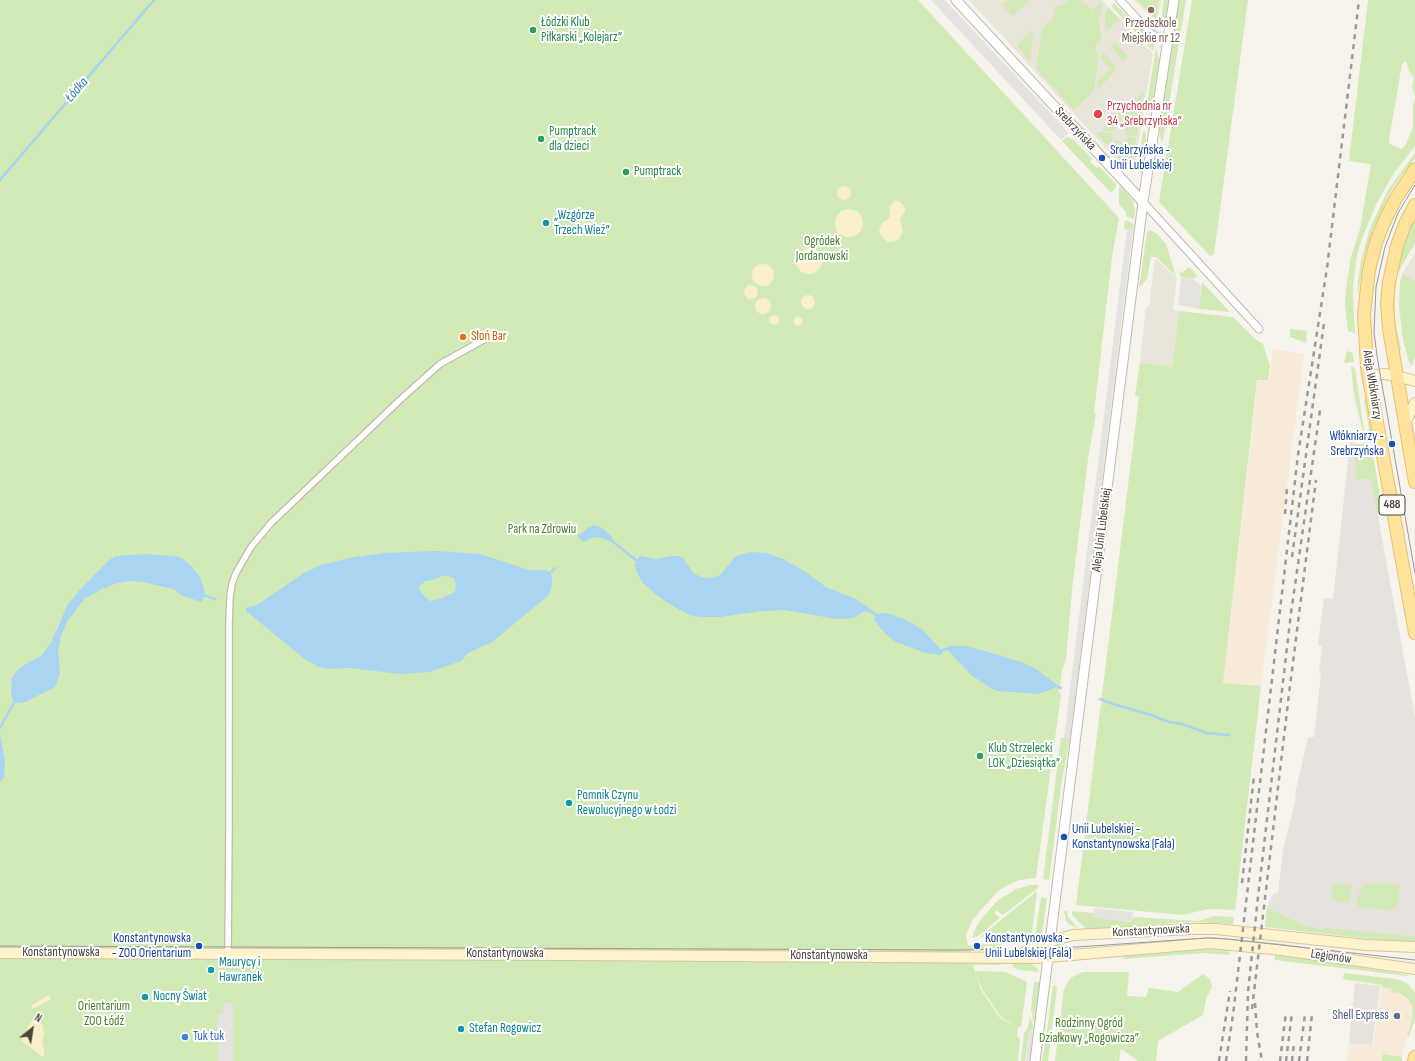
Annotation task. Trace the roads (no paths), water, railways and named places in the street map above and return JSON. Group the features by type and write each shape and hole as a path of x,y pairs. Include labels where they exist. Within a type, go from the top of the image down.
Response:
{"main road":[{"name":"Aleja Włókniarzy","path":"1415,169 1400,190 1376,242 1366,286 1364,314 1369,376 1415,633"},
{"name":"Aleja Włókniarzy","path":"1415,205 1400,236 1393,260 1387,304 1388,321 1415,482"},
{"path":"1369,376 1384,374 1397,375 1415,381"},
{"path":"1406,423 1415,403"},
{"name":"Konstantynowska","path":"1010,957 1024,953 1051,941 1082,935 1192,929 1216,929 1248,932"},
{"name":"Legionów","path":"1248,932 1366,945 1415,947"},
{"name":"Konstantynowska","path":"0,953 1049,957 1197,944 1247,946"},
{"name":"Legionów","path":"1247,946 1415,969"},
{"path":"1414,1061 1415,1057"}],"street":[{"name":"Srebrzyńska","path":"956,0 1260,329"},
{"path":"1120,0 1150,33 1168,40"},
{"name":"Aleja Unii Lubelskiej","path":"1035,1061 1142,202 1174,0"},
{"path":"228,954 229,623 230,596 236,573 251,547 271,523 401,399 440,364 487,338"}],"water":[{"path":"594,525 604,529 613,538 610,541 598,537 584,542 577,536"},
{"path":"435,551 480,554 529,570 547,570 552,576 552,585 549,595 492,642 468,653 461,661 429,672 401,674 349,668 329,669 319,667 306,660 246,611 246,608 257,605 304,573 321,565 355,557 384,553","holes":["442,576 449,576 455,579 455,592 440,599 430,601 418,588 425,581"]},
{"path":"751,552 766,553 783,559 804,571 826,587 856,599 872,610 871,613 865,611 853,618 837,619 784,610 762,611 720,617 701,617 689,615 659,597 642,582 634,565 640,556 656,559 679,556 684,559 693,573 701,577 708,578 719,576 736,556"},
{"path":"146,554 174,556 181,558 188,563 199,575 205,592 202,602 183,596 173,589 143,582 128,581 117,583 100,590 84,599 67,622 61,636 58,651 60,674 55,687 23,703 18,703 12,699 12,678 21,667 42,655 52,641 67,606 78,592 109,560 116,556"},
{"path":"887,613 904,619 922,629 943,652 941,655 925,653 894,641 874,620 877,614"},
{"path":"948,646 967,646 1018,661 1035,668 1057,685 1055,688 1039,694 997,691 971,675 948,650"},
{"path":"0,734 5,762 4,777 0,782"}],"waterway":[{"name":"Łódka","path":"0,180 154,0"},
{"path":"611,540 637,561"},
{"path":"550,573 555,568"},
{"path":"204,595 215,599"},
{"path":"872,612 876,615"},
{"path":"942,650 947,649"},
{"path":"1056,686 1061,688"},
{"path":"1100,699 1207,733 1229,735"},
{"path":"0,728 15,701"}],"tram line":[{"path":"1415,185 1398,213 1385,247 1376,287 1374,332 1415,573"},
{"path":"0,946 960,950 1077,947 1207,938 1415,960"}],"railway":[{"path":"1226,1061 1233,1015 1298,455 1327,268 1359,0"},
{"path":"1292,557 1324,323"},
{"path":"1246,1061 1248,992 1258,897 1291,613 1320,410"},
{"path":"1252,1009 1316,480"},
{"path":"1285,514 1287,488"},
{"path":"1242,883 1254,776"},
{"path":"1219,1061 1230,991"},
{"path":"1255,1003 1257,1032 1262,1061"},
{"path":"1280,1061 1286,1012"},
{"path":"1286,1061 1292,1013"},
{"path":"1299,1061 1305,1014"},
{"path":"1307,1061 1312,1014"},
{"path":"1292,1061 1294,1043"}],"place":[{"name":"Przedszkole Miejskie nr 12","path":"1151,10"},
{"name":"Łódzki Klub Piłkarski „Kolejarz”","path":"533,30"},
{"name":"Przychodnia nr 34 „Srebrzyńska”","path":"1098,114"},
{"name":"Pumptrack dla dzieci","path":"541,139"},
{"name":"Srebrzyńska - Unii Lubelskiej","path":"1102,158"},
{"name":"Pumptrack","path":"626,172"},
{"name":"„Wzgórze Trzech Wież”","path":"546,223"},
{"name":"Słoń Bar","path":"463,337"},
{"name":"Włókniarzy - Srebrzyńska","path":"1392,444"},
{"name":"Klub Strzelecki LOK „Dziesiątka”","path":"980,756"},
{"name":"Pomnik Czynu Rewolucyjnego w Łodzi","path":"569,803"},
{"name":"Unii Lubelskiej - Konstantynowska (Fala)","path":"1064,837"},
{"name":"Konstantynowska - ZOO Orientarium","path":"199,946"},
{"name":"Konstantynowska - Unii Lubelskiej (Fala)","path":"977,946"},
{"name":"Maurycy i Hawranek","path":"211,970"},
{"name":"Nocny Świat","path":"145,997"},
{"name":"Shell Express","path":"1397,1016"},
{"name":"Stefan Rogowicz","path":"461,1029"},
{"name":"Tuk tuk","path":"185,1037"}],"park label":[{"name":"Ogródek Jordanowski","path":"822,250"},
{"name":"Park na Zdrowiu","path":"542,530"},
{"name":"Orientarium ZOO Łódź","path":"104,1014"},
{"name":"Rodzinny Ogród Działkowy „Rogowicza”","path":"1089,1032"}]}
